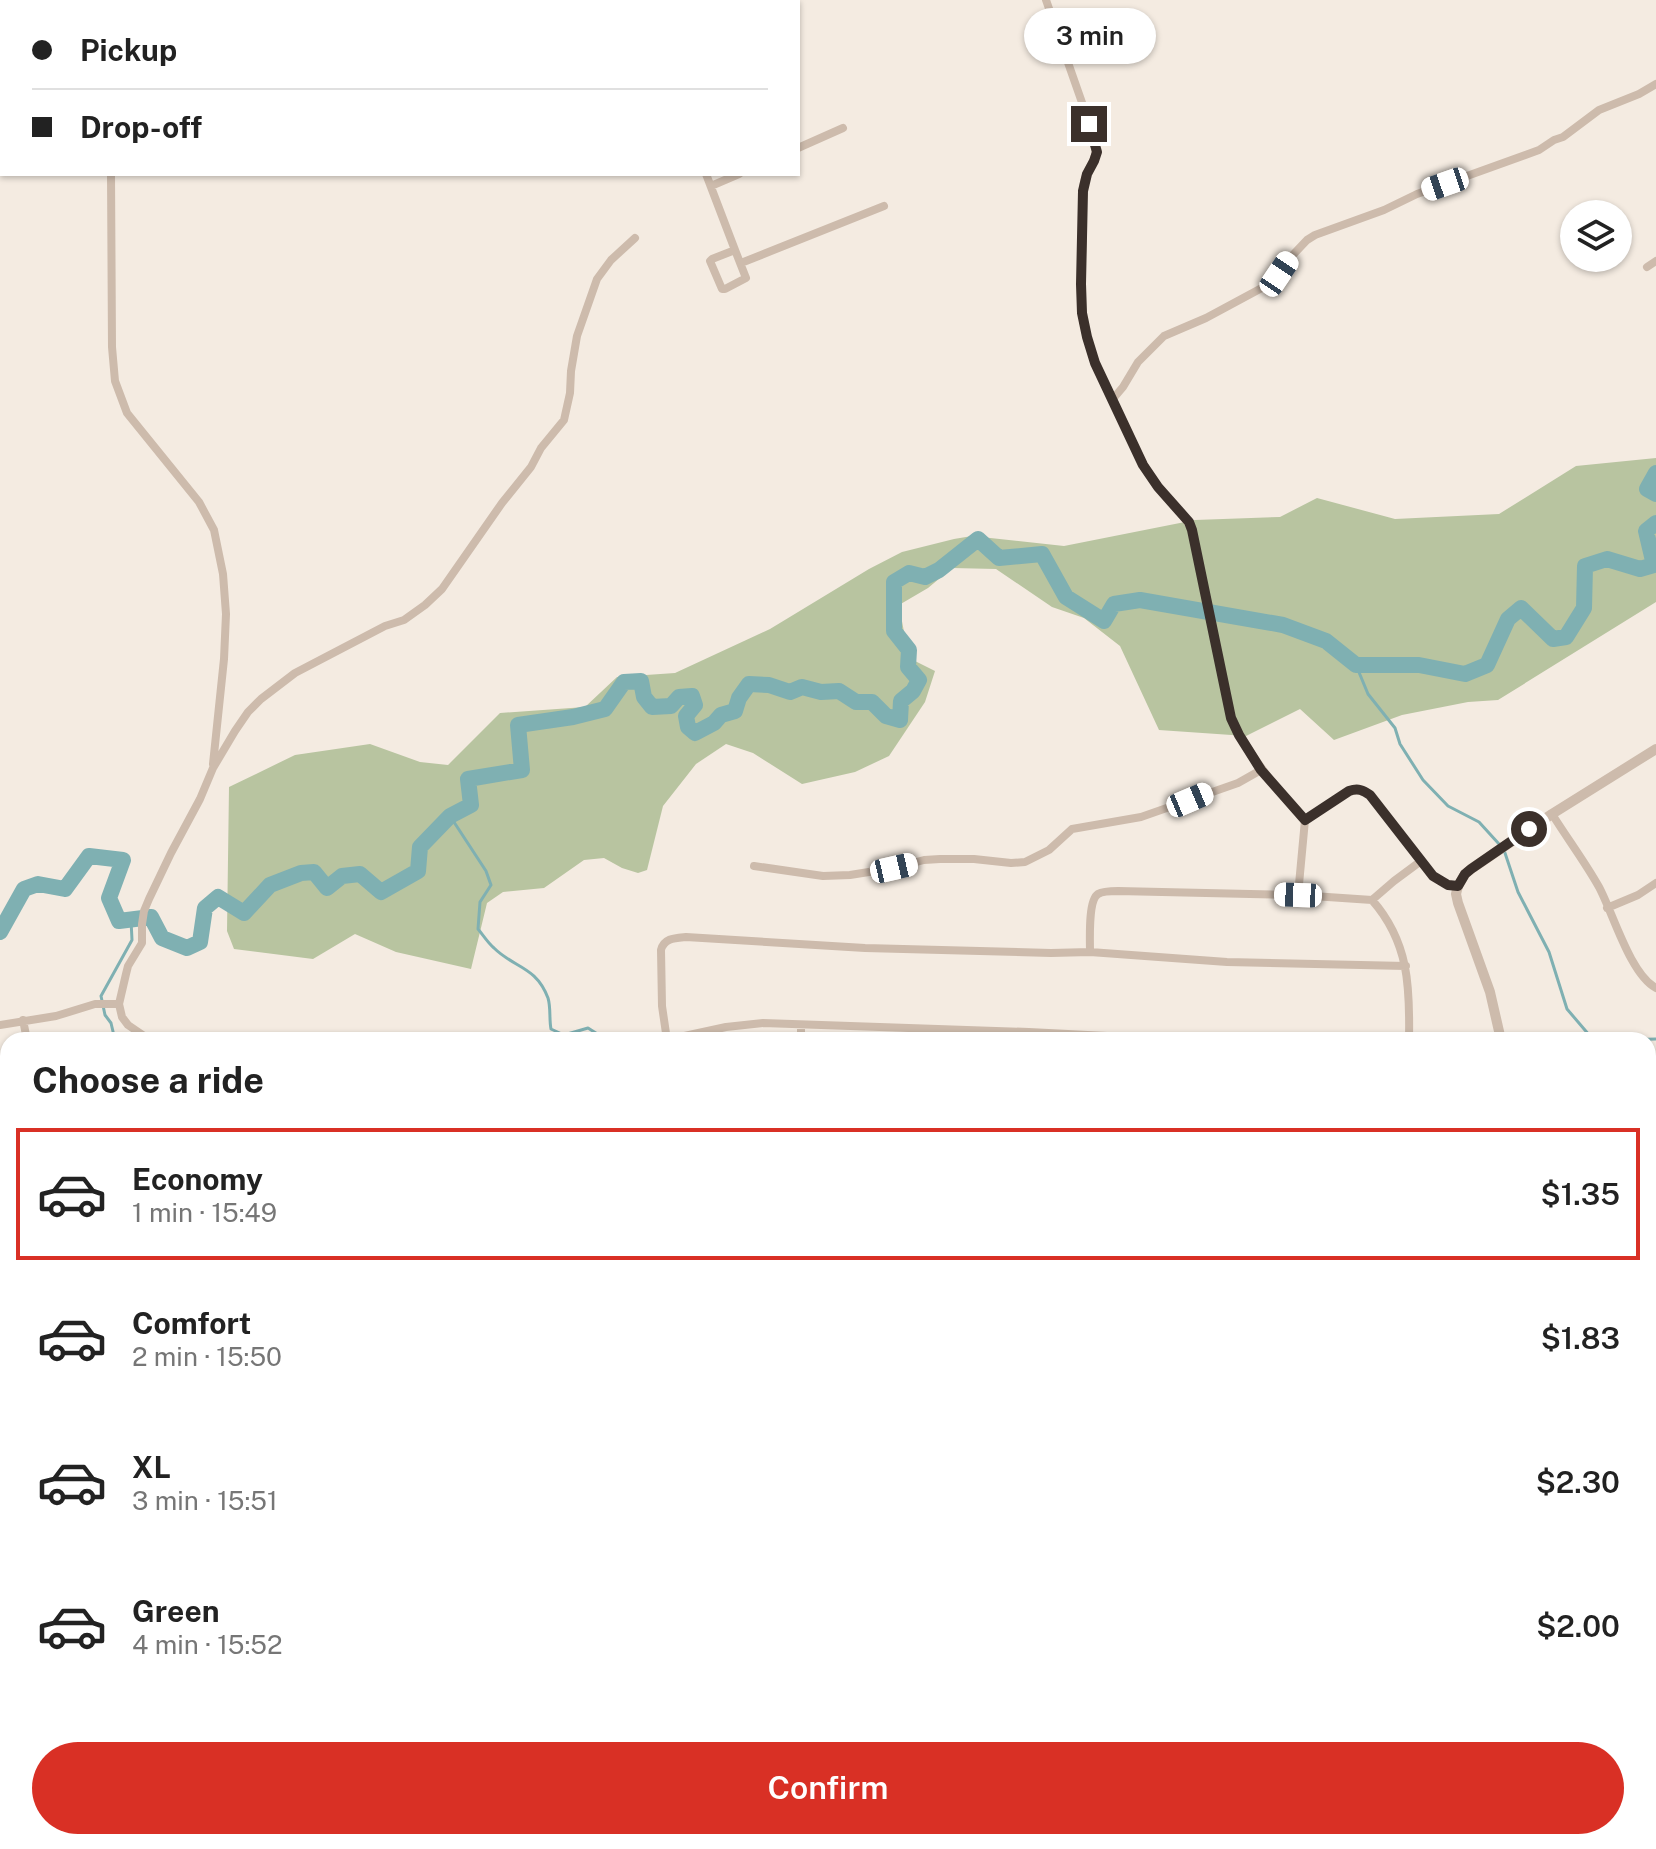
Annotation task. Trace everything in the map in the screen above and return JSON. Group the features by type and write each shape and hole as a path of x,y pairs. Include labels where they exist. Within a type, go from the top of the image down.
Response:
{"street":[{"path":"1046,0 1097,152 1083,191 1082,313 1095,363 1143,465 1189,522 1231,718 1261,770 1305,820 1298,895"},
{"path":"1112,400 1138,362 1164,336 1206,318 1271,283 1289,259 1315,235 1539,150 1563,137 1599,110 1656,84"},
{"path":"800,147 843,128"},
{"path":"111,176 115,381 127,413 199,502 214,530 223,574 226,614 224,659 213,768"},
{"path":"707,176 741,263 745,279 722,289 710,261 735,250"},
{"path":"711,186 734,176"},
{"path":"741,263 884,206"},
{"path":"137,1032 124,1020 119,1004 128,966 142,943 144,911 213,768 235,731 248,712 295,673 385,626 404,620 442,589 564,420 577,336 597,279 611,260 635,238"},
{"path":"1647,267 1656,261"},
{"path":"1499,1032 1490,992 1458,903 1458,886 1471,869 1656,749"},
{"path":"754,866 836,876 894,868 924,860 1025,862 1049,850 1072,829 1141,817 1238,783 1261,770"},
{"path":"1305,820 1349,791 1362,790 1370,795 1440,881 1458,886"},
{"path":"1552,814 1600,888 1639,973 1656,988"},
{"path":"1372,900 1421,861"},
{"path":"1607,908 1638,895 1656,883"},
{"path":"1090,952 1092,904 1100,893 1298,895 1372,900 1393,929 1406,966 1409,1032"},
{"path":"666,1032 661,950 670,939 691,937 865,948 1090,952 1227,962 1406,966"},
{"path":"0,1025 56,1016 95,1004 119,1004"},
{"path":"23,1020 25,1032"},
{"path":"703,1032 763,1023 1038,1032"},
{"path":"801,1025 801,1032"}],"green space":[{"path":"1656,458 1656,602 1498,700 1468,702 1402,715 1334,740 1300,709 1246,736 1159,730 1120,646 1084,618 1052,607 996,569 952,568 928,588 899,605 904,632 915,661 935,671 925,702 889,756 855,772 802,784 753,753 726,744 696,764 663,806 647,870 638,873 604,858 584,860 544,888 503,892 487,903 471,969 396,952 355,934 313,959 234,949 227,931 229,787 295,755 370,744 420,762 448,765 500,713 585,707 617,677 675,673 770,629 902,552 972,536 1064,546 1195,520 1280,517 1317,498 1395,519 1499,514 1576,466"}],"waterway":[{"path":"1656,473 1647,489 1656,494"},
{"path":"0,932 24,889 38,884 65,889 89,856 123,860 109,898 119,921 151,917 162,938 187,948 200,942 205,908 218,897 244,913 270,885 301,873 314,872 327,888 342,876 360,874 381,892 418,871 420,847 450,816 471,805 468,779 522,770 518,725 605,709 624,682 641,681 644,697 652,707 671,706 679,697 692,696 695,705 686,716 688,727 695,733 714,723 721,715 735,711 739,698 749,684 769,685 790,692 802,687 821,692 839,691 856,702 872,702 886,716 900,720 901,701 913,691 919,680 908,667 909,650 894,631 894,582 909,573 925,577 939,570 978,539 999,558 1042,554 1066,597 1104,621 1114,604 1140,600 1283,625 1326,641 1356,665 1419,665 1465,674 1487,665 1508,619 1521,608 1553,639 1566,637 1584,608 1585,566 1607,559 1640,569 1654,565 1646,531 1656,523"},
{"path":"1356,665 1368,694 1395,728 1400,744 1423,780 1448,806 1479,822 1499,844"},
{"path":"450,816 486,871 491,885 480,902 478,929 502,955 531,973 543,987 548,998 551,1029 558,1032"},
{"path":"1504,850 1518,892 1549,952 1567,1009 1587,1032"},
{"path":"113,1032 101,996 132,940 131,920"},
{"path":"574,1032 588,1028 594,1032"}],"route":[{"path":"1089,124 1097,152 1083,191 1081,284 1087,337 1095,363 1143,465 1189,522 1231,718 1250,753 1305,820 1349,791 1362,790 1370,795 1433,876 1448,885 1458,886 1471,869 1529,829"}]}
